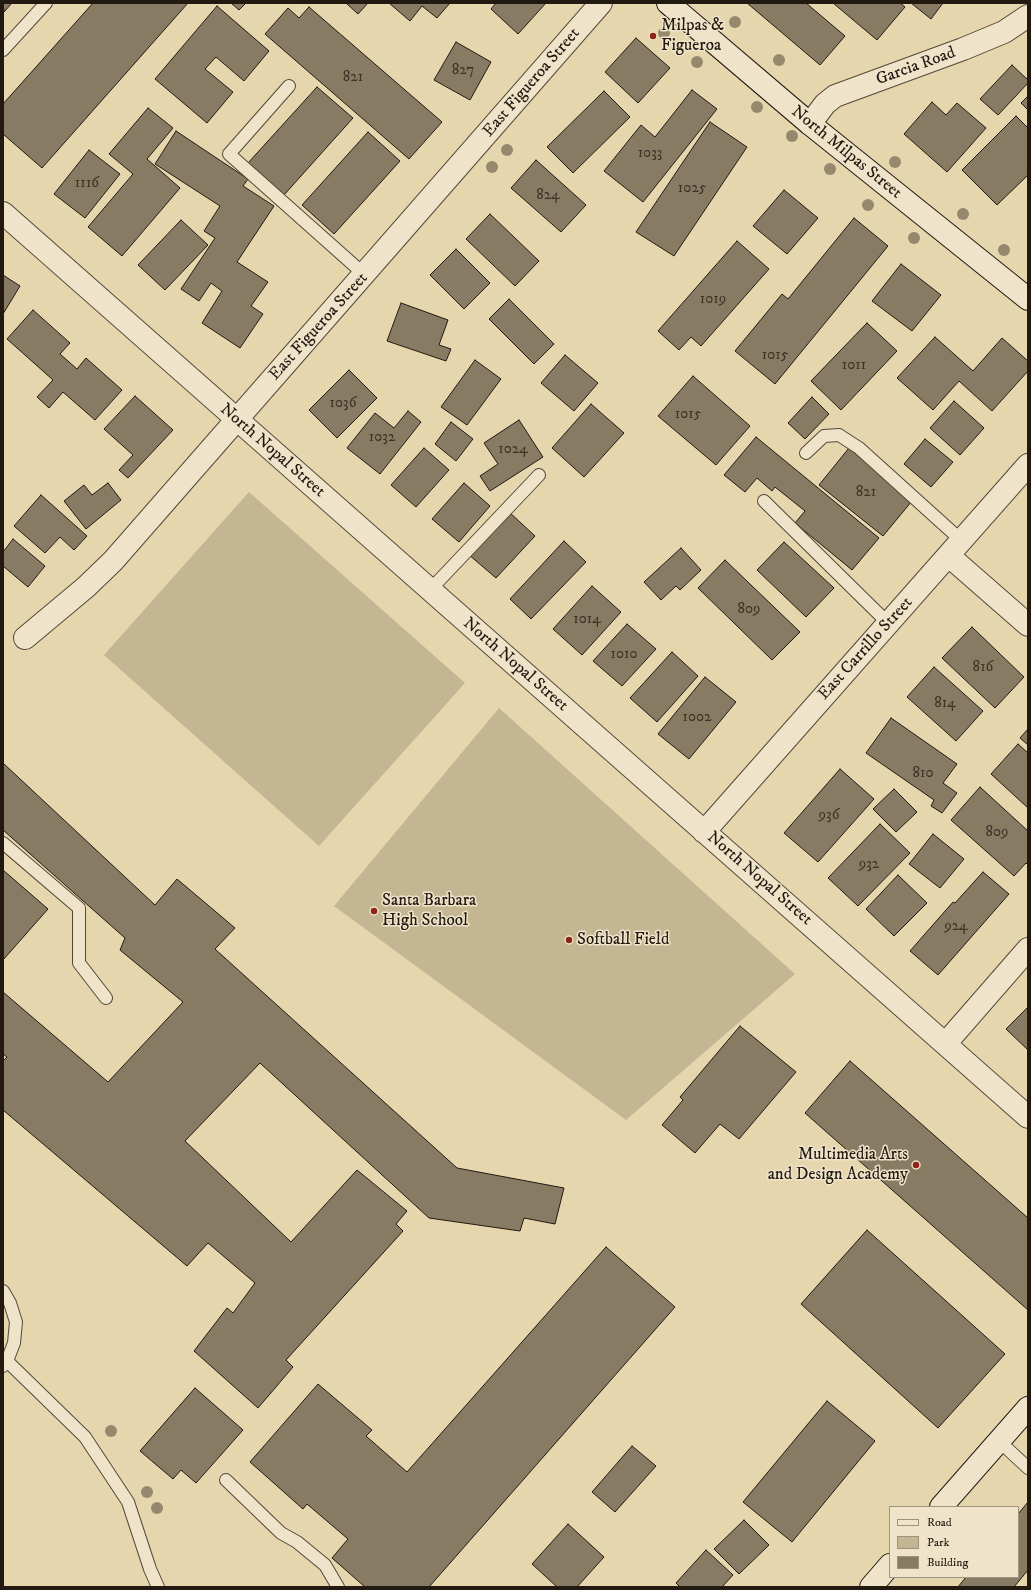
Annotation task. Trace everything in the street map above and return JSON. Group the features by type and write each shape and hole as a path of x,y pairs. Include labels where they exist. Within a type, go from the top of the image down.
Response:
{"street":[{"name":"East Figueroa Street","path":"25,638 86,587 114,561 236,419 365,275 602,3"},
{"name":"North Milpas Street","path":"668,3 810,124 1028,300"},
{"name":"Garcia Road","path":"810,124 826,104 835,96 963,50 1004,32 1028,16"},
{"name":"North Nopal Street","path":"3,213 704,832 946,1043 1028,1117"},
{"name":"East Carrillo Street","path":"704,832 1028,465"},
{"path":"955,548 1028,624"},
{"path":"946,1043 1028,949"},
{"path":"942,1506 1028,1408"},
{"path":"871,1587 889,1566"}],"lane":[{"path":"3,50 46,3"},
{"path":"289,86 229,154 365,275"},
{"path":"806,453 824,436 839,435 859,448 955,548"},
{"path":"430,590 539,475"},
{"path":"764,501 889,624"},
{"path":"3,844 79,908 79,963 106,998"},
{"path":"3,1291 10,1302 16,1322 14,1343 5,1363 85,1437 128,1502 150,1569 158,1587"},
{"path":"999,1441 1028,1468"},
{"path":"226,1480 281,1533 297,1542 325,1565 338,1587"}],"green space":[{"path":"249,492 465,683 319,846 104,655"},
{"name":"Softball Field","path":"499,708 795,974 626,1120 334,906"}],"building":[{"path":"3,3 12,3 4,12"},
{"path":"93,3 188,3 42,168 3,134 3,104"},
{"path":"231,3 246,3 239,10"},
{"path":"346,3 368,3 358,14"},
{"path":"389,3 450,3 437,18 422,6 410,21"},
{"path":"496,3 546,3 518,34 491,9"},
{"path":"747,3 806,3 845,36 820,65"},
{"path":"833,3 900,3 905,7 877,40"},
{"path":"911,3 943,3 931,19"},
{"path":"217,6 269,51 244,81 216,57 205,69 233,92 207,123 155,79"},
{"path":"309,7 442,122 409,159 265,34 288,8 299,18"},
{"path":"636,38 670,68 638,103 605,72"},
{"path":"456,42 491,62 470,100 434,80"},
{"path":"1012,65 1028,80 1028,83 998,115 980,99"},
{"path":"317,87 353,118 284,195 248,163"},
{"path":"692,90 717,109 643,202 604,171 641,125 655,137"},
{"path":"604,91 630,117 573,173 547,147"},
{"path":"1028,96 1028,110 1021,103"},
{"path":"932,102 946,115 957,103 986,128 947,172 904,134"},
{"path":"148,108 173,128 147,159 180,188 122,256 88,227 133,174 109,154"},
{"path":"1016,116 1028,128 1028,175 997,205 962,170"},
{"path":"710,122 747,147 674,256 636,232"},
{"path":"176,131 248,179 243,186 274,206 237,262 268,282 251,306 263,314 240,348 202,323 222,291 211,283 199,301 181,289 215,238 204,231 220,206 155,164"},
{"path":"368,132 400,161 334,234 302,205"},
{"path":"89,150 120,174 85,218 54,194"},
{"path":"536,160 586,205 561,232 511,188"},
{"path":"784,190 818,218 787,254 753,226"},
{"path":"490,214 539,261 515,286 466,239"},
{"path":"854,218 888,246 775,384 735,351 782,294 788,299"},
{"path":"181,220 208,245 165,290 138,265"},
{"path":"737,241 769,269 701,346 691,337 679,350 658,331"},
{"path":"456,249 490,283 464,309 430,275"},
{"path":"901,264 941,295 912,331 872,301"},
{"path":"3,275 20,286 3,314"},
{"path":"509,299 554,344 534,364 489,319"},
{"path":"401,303 448,320 439,345 451,349 446,361 387,341"},
{"path":"33,310 70,343 60,354 77,369 86,358 122,390 95,420 63,392 49,408 37,397 53,380 7,339"},
{"path":"867,323 897,351 841,410 811,381"},
{"path":"935,337 973,371 1002,338 1028,361 1028,371 992,411 959,381 933,410 897,378"},
{"path":"565,355 598,383 574,411 541,383"},
{"path":"475,360 501,379 467,425 441,407"},
{"path":"349,370 377,398 337,438 309,410"},
{"path":"693,376 750,426 716,465 658,416"},
{"path":"135,396 173,430 128,478 119,470 133,455 104,429"},
{"path":"812,397 829,414 805,439 788,423"},
{"path":"954,401 984,428 960,455 930,428"},
{"path":"591,404 624,433 584,477 552,448"},
{"path":"408,411 421,422 380,474 347,448 375,413 394,428"},
{"path":"519,420 543,457 490,491 480,476 498,464 484,443"},
{"path":"451,422 473,439 456,461 435,444"},
{"path":"756,437 879,538 852,570 795,523 805,511 775,487 772,491 757,478 745,492 724,475"},
{"path":"925,439 953,462 931,487 904,464"},
{"path":"424,448 449,470 416,507 391,485"},
{"path":"849,448 912,501 883,536 819,485"},
{"path":"108,483 121,500 86,529 64,501 84,485 92,495"},
{"path":"464,483 490,506 459,542 432,519"},
{"path":"41,495 87,536 74,550 60,537 45,553 14,526"},
{"path":"508,511 535,536 496,578 468,554"},
{"path":"13,539 45,566 28,587 3,566 3,552"},
{"path":"564,541 586,562 531,619 510,599"},
{"path":"784,542 834,588 806,617 757,570"},
{"path":"681,548 701,570 680,590 676,586 661,600 644,582"},
{"path":"725,560 800,632 772,660 698,588"},
{"path":"592,586 621,612 582,655 553,629"},
{"path":"627,624 656,649 622,686 593,661"},
{"path":"972,627 1024,677 995,708 942,658"},
{"path":"672,652 698,676 657,722 630,698"},
{"path":"934,667 983,711 956,741 907,697"},
{"path":"705,677 736,702 689,759 658,734"},
{"path":"891,718 957,764 943,783 957,793 942,813 931,806 934,800 866,753"},
{"path":"1028,729 1028,745 1020,738"},
{"path":"1018,744 1028,753 1028,808 991,774"},
{"path":"3,763 155,905 177,879 235,928 215,949 457,1168 564,1188 555,1224 524,1218 520,1231 429,1218 260,1063 185,1141 291,1242 357,1170 407,1211 396,1224 403,1231 286,1360 293,1367 258,1408 194,1351 227,1308 233,1313 255,1283 208,1243 187,1266 3,1110 3,1061 7,1057 3,1054 3,992 108,1082 183,1002 120,950 125,938 3,830"},
{"path":"840,769 874,799 818,862 784,833"},
{"path":"980,787 1028,831 1028,865 1026,863 1014,876 951,820"},
{"path":"894,789 917,812 896,832 873,809"},
{"path":"880,824 910,853 858,906 828,878"},
{"path":"933,834 964,859 940,888 909,864"},
{"path":"3,870 48,909 3,960"},
{"path":"983,872 1009,894 938,975 910,951 953,902 955,903"},
{"path":"898,875 927,903 894,936 866,909"},
{"path":"1028,1007 1028,1050 1006,1029"},
{"path":"740,1026 796,1072 739,1139 720,1124 695,1153 662,1125 683,1100 680,1097"},
{"name":"Multimedia Arts and Design Academy","path":"850,1061 1028,1218 1028,1310 805,1113"},
{"path":"867,1230 1005,1354 938,1428 801,1304"},
{"path":"606,1247 675,1307 429,1587 365,1587 332,1558 348,1539 307,1504 303,1509 250,1462 318,1384 372,1430 366,1436 407,1472"},
{"path":"195,1388 243,1430 196,1483 181,1470 173,1479 140,1451"},
{"path":"827,1401 875,1441 792,1542 743,1502"},
{"path":"632,1446 656,1466 615,1512 592,1492"},
{"path":"1028,1502 1028,1570 1014,1587 958,1587 965,1578 1019,1578 1019,1513"},
{"path":"744,1520 769,1545 739,1574 714,1549"},
{"path":"568,1524 604,1557 577,1587 557,1587 532,1564"},
{"path":"706,1550 733,1575 722,1587 680,1587 676,1583"}],"place":[{"name":"Milpas & Figueroa","path":"653,36"},
{"name":"Santa Barbara High School","path":"374,911"},
{"name":"Softball Field","path":"569,940"},
{"name":"Multimedia Arts and Design Academy","path":"916,1165"}]}
